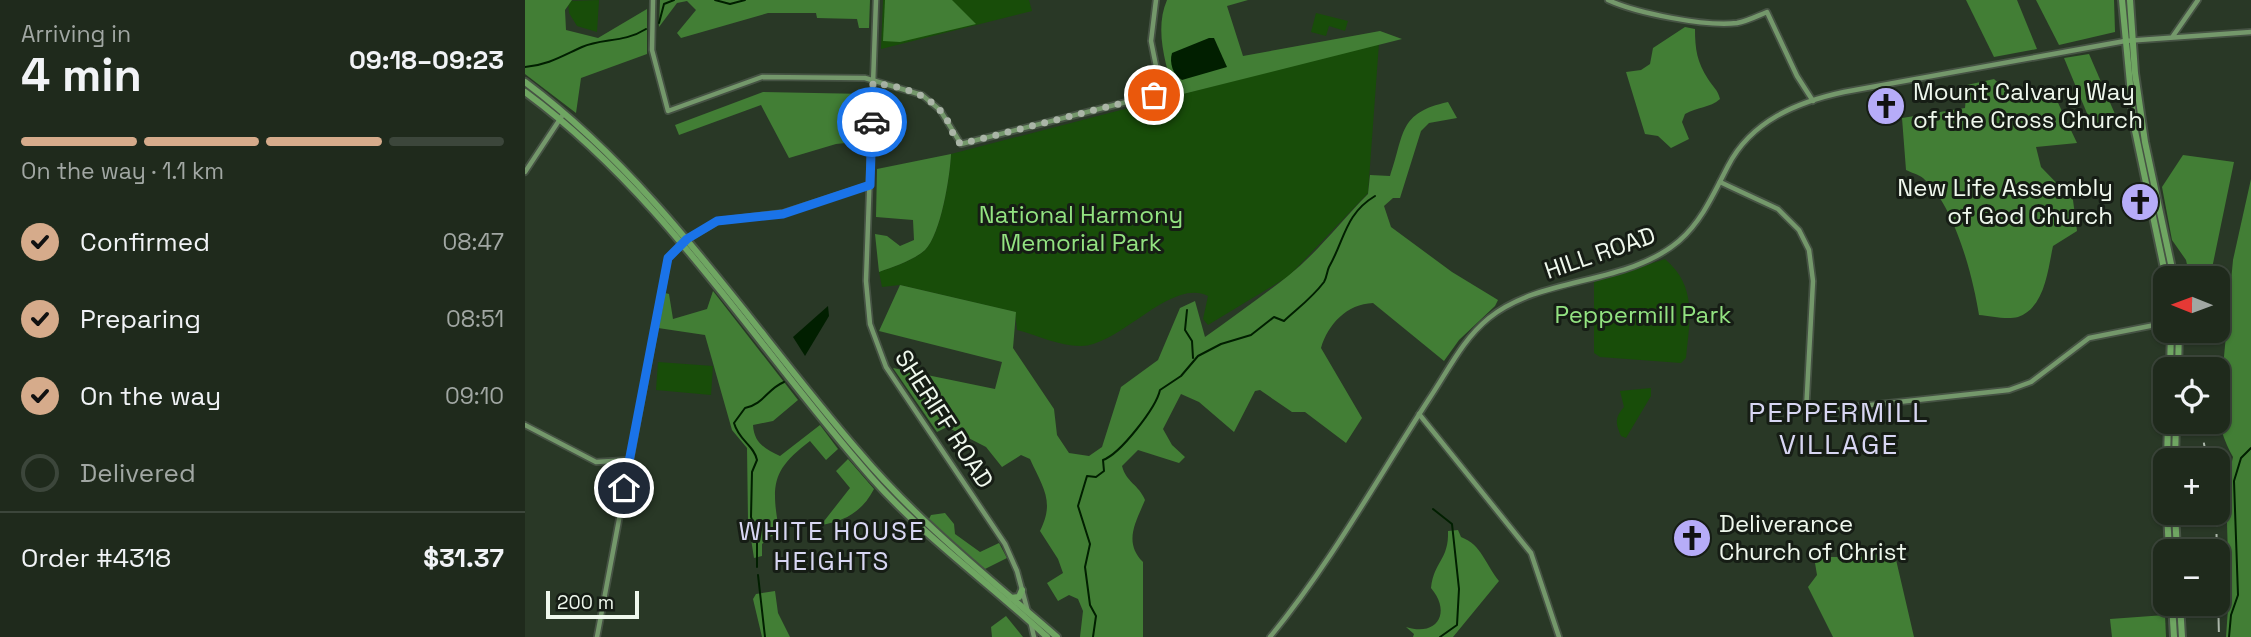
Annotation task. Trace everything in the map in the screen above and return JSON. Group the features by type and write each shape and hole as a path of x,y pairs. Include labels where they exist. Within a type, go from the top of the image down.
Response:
{"main road":[{"path":"2122,0 2145,142 2172,266"},
{"path":"2130,0 2129,41 2137,146 2163,266"},
{"path":"525,82 562,116 684,242 889,487 937,534 1057,637"},
{"path":"525,92 562,116"},
{"path":"684,242 872,479 931,537 1047,637"},
{"path":"1011,598 1019,597 1022,590"},
{"path":"2173,616 2174,637"},
{"path":"2181,616 2182,637"}],"street":[{"path":"653,0 652,52 668,111 766,77 865,78 873,83 897,86 922,95 943,114 959,143 1154,95 1160,88 1151,41 1156,0"},
{"name":"SHERIFF ROAD","path":"876,0 866,297 878,350 901,390 1005,544 1022,590 1034,637"},
{"path":"1608,0 1631,8 1715,24 1745,21 1767,12 1797,76 1813,101"},
{"path":"2172,37 2198,0"},
{"name":"HILL ROAD","path":"1270,637 1339,543 1465,343 1486,320 1524,298 1629,266 1665,250 1696,223 1738,149 1756,128 1777,115 1845,92 2129,41 2251,32"},
{"path":"525,172 562,116"},
{"path":"1720,182 1778,209 1799,230 1809,250 1813,273 1806,412 2009,390 2031,382 2089,338 2153,325"},
{"path":"597,637 665,267 684,242 717,221 783,214 870,185"},
{"path":"1419,414 1531,553 1559,637"},
{"path":"525,425 596,462 629,460"}],"green space":[{"path":"525,0 572,0 565,10 566,30 598,38 647,9 647,54 581,78 576,113 525,74"},
{"path":"599,0 597,32 577,26 569,13 568,1"},
{"path":"660,0 870,0 869,28 859,28 857,19 817,18 816,13 768,13 681,38 677,33 696,10 687,1 677,3 659,27"},
{"path":"883,0 1029,0 1032,11 881,49"},
{"path":"885,0 952,0 976,24 900,42 883,41"},
{"path":"1167,0 1248,0 1227,6 1243,56 1380,31 1402,39 1175,96 1161,36 1161,23"},
{"path":"1966,0 2017,0 2037,49 1994,57"},
{"path":"2036,0 2114,0 2115,32 2059,45"},
{"path":"1316,13 1348,21 1345,31 1329,26 1326,36 1311,32"},
{"path":"1685,27 1695,29 1699,61 1720,99 1685,114 1682,122 1689,139 1671,148 1658,136 1645,134 1626,72 1641,70 1650,64 1653,48"},
{"name":"National Harmony Memorial Park","path":"1379,43 1368,193 1289,276 1208,325 1203,319 1208,296 1193,293 1178,296 1162,304 1111,336 1095,343 1072,346 1017,330 1015,312 900,285 882,287 879,272 915,257 931,242 944,204 951,154"},
{"path":"2089,54 2118,121 2091,123 2064,58"},
{"path":"1994,79 2014,98 2052,90 2077,143 2036,147 2041,167 2073,200 2077,231 2053,246 2040,297 2027,312 2014,318 1979,315 1961,243 1945,207 1923,178 1906,170 1902,118 1965,108 1967,85"},
{"path":"763,92 867,94 865,141 836,144 789,158 761,105 679,135 675,125"},
{"path":"1448,102 1457,118 1429,123 1421,131 1400,198 1393,198 1384,206 1391,227 1452,272 1498,300 1495,306 1459,340 1444,361 1373,303 1355,307 1340,317 1328,331 1321,348 1362,418 1346,443 1305,412 1292,412 1260,390 1255,391 1234,432 1199,402 1181,394 1163,429 1172,445 1185,457 1179,463 1138,450 1122,466 1126,476 1145,500 1132,539 1143,562 1143,637 1080,637 1083,611 1078,599 1069,595 1058,601 1047,583 1063,573 1058,559 1040,531 1047,503 1030,459 1021,455 1002,467 986,447 947,427 937,432 893,368 995,389 1002,362 879,331 900,285 1016,312 1013,348 1054,409 1057,435 1069,453 1089,456 1102,447 1121,387 1158,360 1180,308 1195,301 1205,337 1278,284 1309,257 1368,194 1370,175 1390,176 1402,137 1412,119 1420,112"},
{"path":"951,154 944,204 931,242 915,257 879,272 875,234 887,236 900,246 914,240 913,220 876,217 877,169"},
{"path":"2183,155 2234,162 2212,266 2187,266 2172,240 2162,187"},
{"path":"2251,179 2251,637 2226,637 2227,616 2230,616 2230,539 2227,539 2227,525 2230,525 2230,470 2233,457 2223,434 2230,434 2230,357 2224,357 2225,343 2230,343 2233,260"},
{"name":"Peppermill Park","path":"1665,259 1675,269 1687,292 1690,317 1686,358 1681,363 1600,357 1594,353 1594,282"},
{"path":"713,291 798,400 773,421 753,425 758,441 780,456 820,425 838,449 826,460 810,441 797,451 781,470 775,489 779,530 762,544 762,556 754,558 748,520 747,448 732,430 705,335 658,328 665,293 669,294 673,319 707,309"},
{"path":"658,362 713,366 711,395 656,390"},
{"path":"1651,388 1651,396 1626,438 1621,436 1617,421 1624,407 1620,391"},
{"path":"848,459 874,489 864,504 852,514 821,525 850,488 836,471"},
{"path":"945,513 954,524 955,534 980,552 999,543 1007,558 985,569 928,521 931,515"},
{"path":"1458,530 1461,537 1479,550 1499,581 1453,637 1413,637 1414,634 1406,627 1426,629 1438,621 1440,606 1431,588 1435,572 1444,555 1448,531"},
{"path":"1894,551 1914,637 1833,637 1808,587 1817,575 1814,557 1863,557"},
{"path":"775,591 778,613 790,637 762,637 753,599 756,594"},
{"path":"1006,616 1023,637 992,637 991,627"},
{"path":"2165,616 2166,637 2112,637 2110,619"}],"shaded area":[{"path":"1214,38 1227,67 1182,80 1179,78 1171,61 1172,53"},
{"path":"828,306 829,316 805,356 793,337"}],"waterway":[{"path":"659,23 664,4 674,0"},
{"path":"715,0 730,4 745,0"},
{"path":"525,67 548,62 590,44 630,36 646,29"},
{"path":"1093,637 1096,616 1090,605 1085,567 1090,544 1078,506 1087,476 1096,477 1104,471 1103,460 1119,449 1136,430 1152,408 1160,390 1181,376 1198,356 1221,344 1251,335 1274,317 1284,321 1310,298 1324,282 1351,219 1375,196"},
{"path":"1187,310 1185,330 1192,341 1193,358"},
{"path":"757,567 757,534 751,517 752,472 757,460 734,423 745,408 757,403 784,382"},
{"path":"2229,637 2231,615 2238,595 2234,481 2241,458 2251,448"},
{"path":"1433,509 1452,524 1459,589 1457,625 1440,637"},
{"path":"758,575 765,637"}],"railway":[{"path":"2202,434 2205,448"},
{"path":"2216,525 2219,637"}],"way so far":[{"path":"872,122 873,83 897,86 922,95 943,114 956,140 961,144 1154,95"}],"place":[{"name":"Mount Calvary Way of the Cross Church","path":"1886,106"},
{"name":"New Life Assembly of God Church","path":"2140,202"},
{"name":"Deliverance Church of Christ","path":"1692,538"}],"district":[{"name":"PEPPERMILL VILLAGE","path":"1839,428"},
{"name":"WHITE HOUSE HEIGHTS","path":"832,546"}],"route":[{"path":"624,488 668,258 687,239 713,222 727,218 783,214 870,185 872,122"}]}
